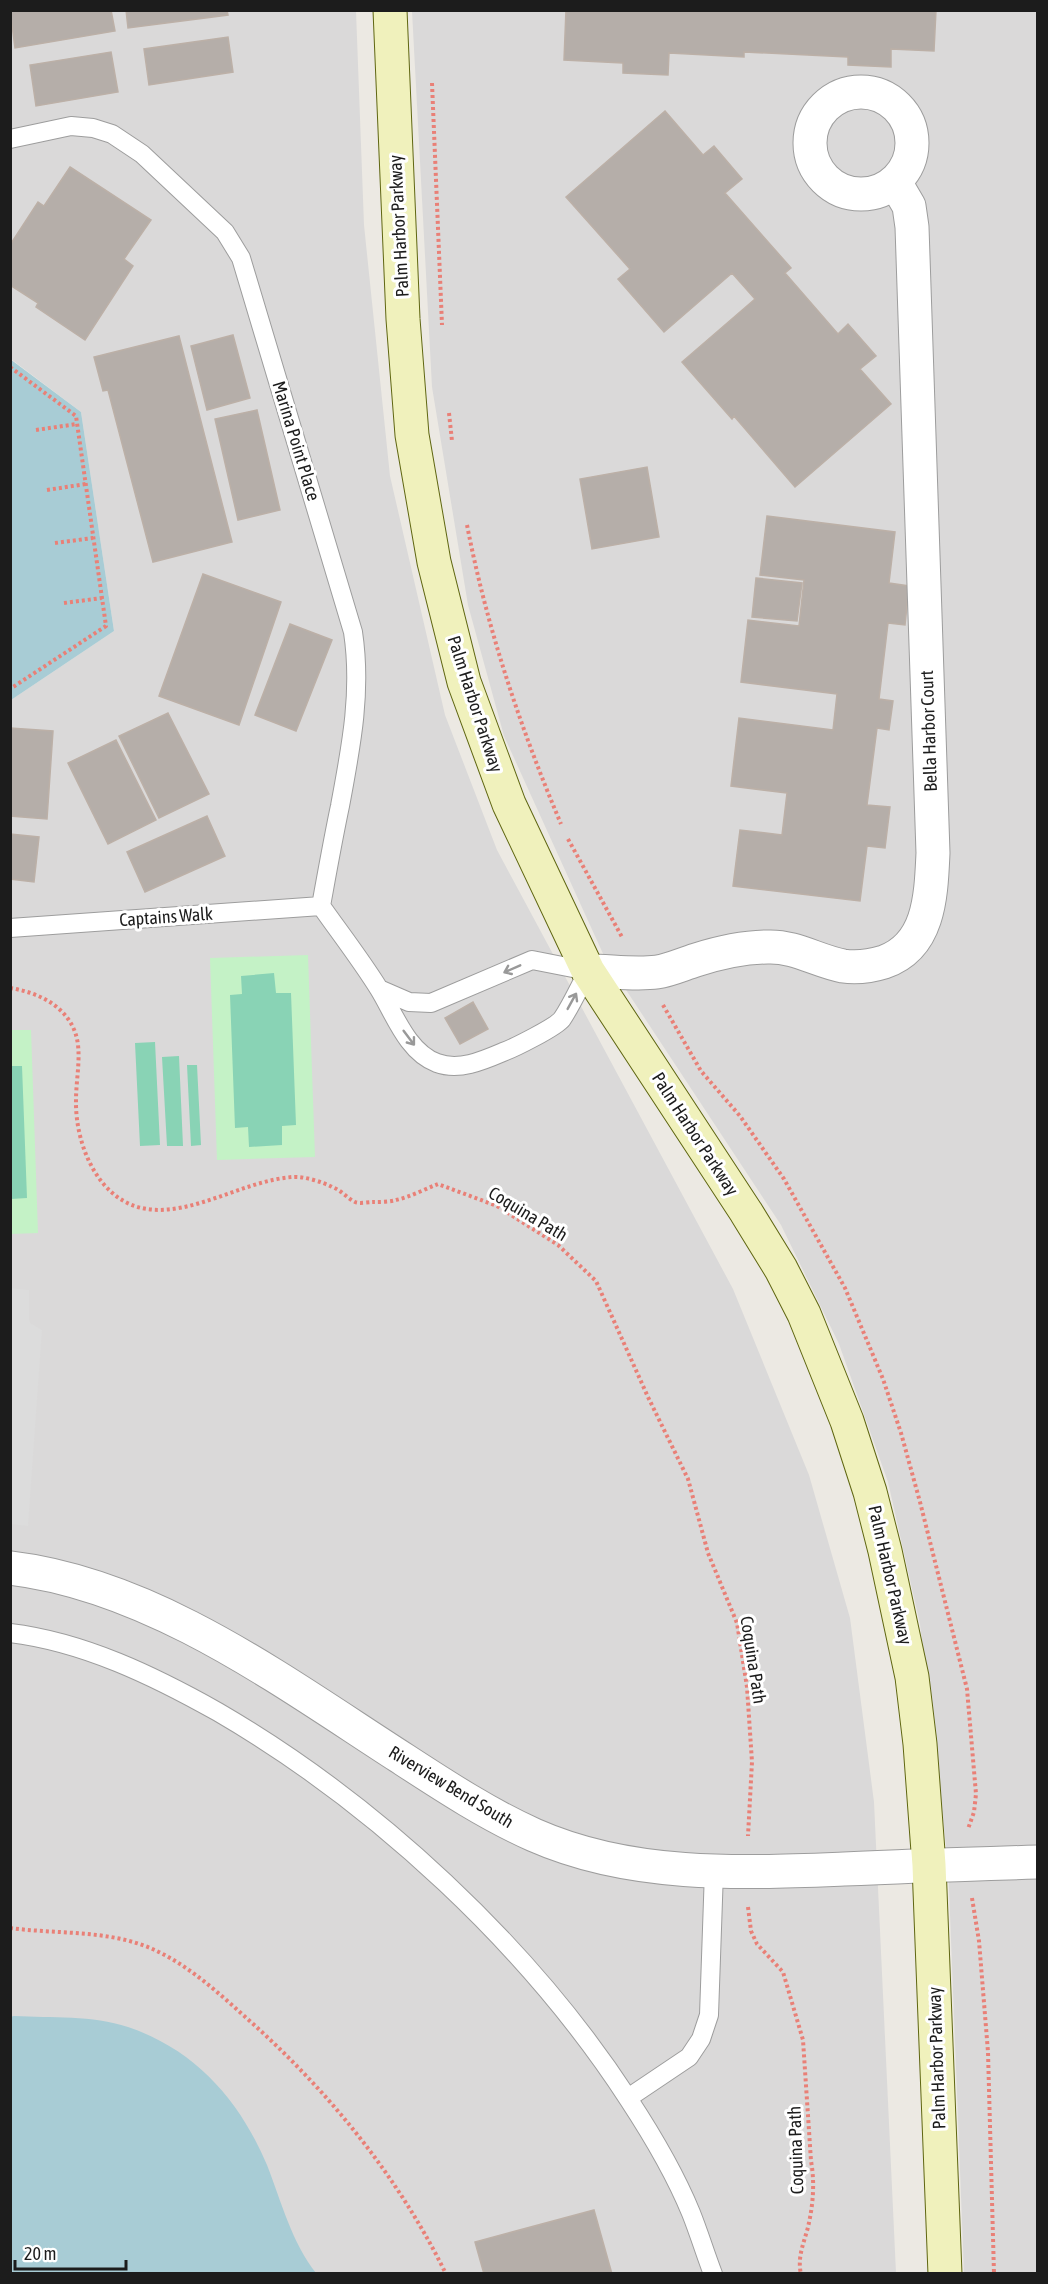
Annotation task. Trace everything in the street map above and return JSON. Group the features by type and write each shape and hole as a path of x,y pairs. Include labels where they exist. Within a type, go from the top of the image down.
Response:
{"street":[{"name":"Palm Harbor Parkway","path":"390,10 406,377 413,445 434,562 464,682 509,804 588,971 781,1269 804,1314 826,1366 870,1492 900,1614 914,1688 929,1865 945,2274"},
{"name":"Bella Harbor Court","path":"588,971 658,972 704,957 769,946 804,953 845,966 877,964 899,954 909,946 925,919 930,898 933,853 912,227 909,206 896,182"},
{"name":"Riverview Bend South","path":"10,1568 55,1576 86,1585 182,1624 274,1676 452,1790 535,1835 566,1847 624,1861 714,1871 1038,1862"}],"lane":[{"name":"Marina Point Place","path":"10,139 71,126 93,128 112,134 142,154 225,232 241,258 353,632 356,649 358,684 352,740 321,906"},
{"path":"321,906 378,988 398,1024 425,1057 439,1064 459,1066 482,1061 509,1050 561,1021 588,971 532,960 431,1003 409,1002 378,988"},
{"name":"Captains Walk","path":"10,928 321,906"},
{"path":"10,1633 50,1640 121,1664 162,1682 271,1744 331,1788 422,1863 486,1923 561,2005 628,2098 650,2132 691,2212 712,2274"},
{"path":"628,2098 689,2057 697,2048 706,2026 710,1993 714,1871"}],"path":[{"path":"431,75 442,333"},
{"path":"10,367 76,416 106,626 10,689"},
{"path":"448,407 453,448"},
{"path":"36,430 77,424"},
{"path":"47,490 86,484"},
{"path":"466,522 483,601 522,725 565,833 619,931"},
{"path":"55,543 93,538"},
{"path":"64,603 102,598"},
{"name":"Coquina Path","path":"10,988 32,992 58,1007 69,1019 76,1034 78,1046 75,1102 79,1132 87,1157 106,1187 131,1205 147,1209 170,1209 215,1198 252,1184 295,1176 332,1187 357,1203 396,1201 438,1184 497,1206 558,1245 596,1281 688,1479 708,1553 737,1623 747,1686 752,1762 748,1838"},
{"path":"972,1897 979,1941 988,2052 993,2274"},
{"name":"Coquina Path","path":"747,1903 751,1931 757,1944 783,1972 803,2040 811,2161 815,2181 808,2225 798,2262 801,2274"},
{"path":"10,1928 103,1937 135,1943 165,1956 204,1982 289,2056 334,2106 397,2189 446,2274"}],"shaded area":[{"path":"11,11 356,11 364,225 390,476 445,715 497,850 733,1289 809,1475 850,1618 874,1802 896,2273 11,2274 11,700 114,631 81,412 11,359"},
{"path":"412,11 1037,11 1037,2273 964,2273 948,1863 920,1624 888,1482 839,1344 781,1225 605,958 504,736 468,605 432,387"},
{"path":"11,1288 29,1290 30,1323 42,1330 28,1526 11,1524"}],"green space":[{"path":"308,955 315,1157 217,1160 210,958"},
{"path":"274,973 276,993 291,993 296,1125 282,1126 282,1145 249,1147 248,1127 235,1128 230,995 242,994 241,976"},
{"path":"10,1030 31,1030 38,1233 11,1234"},
{"path":"155,1042 160,1145 140,1146 135,1043"},
{"path":"179,1056 183,1146 167,1146 162,1057"},
{"path":"187,1065 197,1065 201,1145 191,1146"},
{"path":"10,1066 22,1066 27,1198 11,1199"}],"water":[{"path":"10,359 81,412 114,631 11,700"},
{"path":"10,2017 72,2018 114,2023 152,2037 175,2049 195,2064 229,2099 256,2142 300,2249 316,2273 11,2273"}],"building":[{"path":"10,10 111,10 115,31 15,48"},
{"path":"126,10 227,10 228,15 128,28"},
{"path":"566,10 936,10 934,51 891,49 891,67 848,65 848,57 744,52 744,57 669,53 668,75 623,73 623,63 564,60"},
{"path":"228,37 233,72 149,85 144,49"},
{"path":"111,52 118,92 36,106 30,65"},
{"path":"665,111 703,155 714,146 742,179 725,193 791,268 785,273 838,334 848,324 876,356 860,369 891,404 795,487 734,416 732,419 682,362 755,299 732,273 664,332 618,279 630,269 566,197"},
{"path":"70,167 151,220 124,259 133,266 85,340 36,307 38,303 10,285 10,245 38,202 44,206"},
{"path":"233,335 250,398 207,410 191,346"},
{"path":"179,336 232,542 153,562 108,390 103,391 94,357"},
{"path":"257,410 280,510 238,520 215,419"},
{"path":"647,467 659,537 592,549 580,479"},
{"path":"767,516 895,532 889,583 909,586 905,625 888,623 879,699 893,701 889,730 877,728 867,805 890,807 885,848 867,846 860,901 733,886 740,830 782,835 787,793 731,786 739,718 833,730 837,694 741,682 748,620 799,626 804,580 760,575"},
{"path":"203,574 281,602 239,725 159,696"},
{"path":"756,578 802,583 797,621 752,617"},
{"path":"290,624 332,640 296,731 255,715"},
{"path":"168,713 209,794 159,818 119,736"},
{"path":"10,728 53,731 47,819 10,816"},
{"path":"116,740 156,820 108,844 68,763"},
{"path":"207,816 225,856 145,892 127,852"},
{"path":"10,834 39,837 34,882 10,879"},
{"path":"473,1002 488,1029 460,1044 445,1018"},
{"path":"594,2210 612,2274 484,2274 475,2242"}]}
